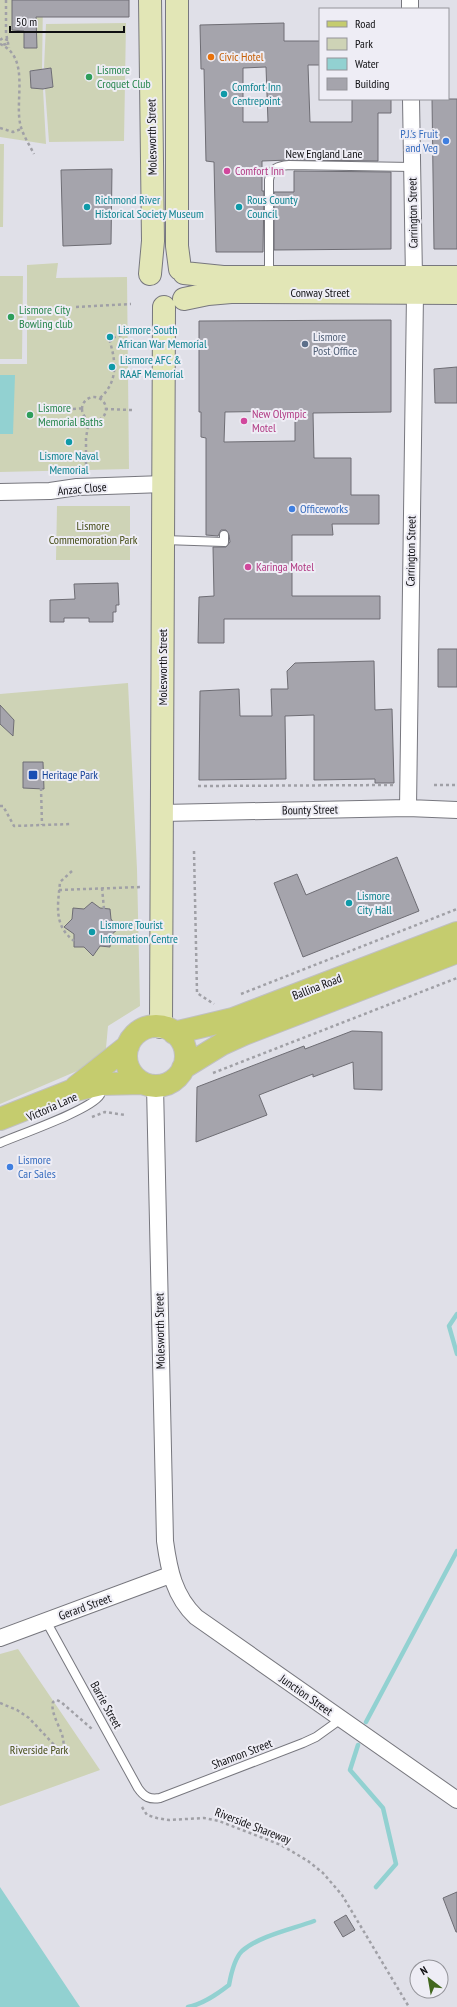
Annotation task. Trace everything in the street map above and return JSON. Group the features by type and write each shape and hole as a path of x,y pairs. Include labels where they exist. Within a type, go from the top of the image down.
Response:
{"main road":[{"name":"Ballina Road","path":"168,1030 233,1019 457,933"},
{"name":"Ballina Road","path":"184,1068 222,1044 244,1034 457,952"},
{"path":"0,1119 71,1091 100,1084 164,1085 172,1082 179,1076 184,1068 186,1053 184,1045 168,1030 153,1027 138,1033 128,1046 71,1091"},
{"path":"128,1046 126,1054 130,1071 148,1085"}],"street":[{"name":"Molesworth Street","path":"150,0 153,241 150,274"},
{"name":"Molesworth Street","path":"177,0 177,246 182,271"},
{"name":"Carrington Street","path":"408,808 414,286 411,100"},
{"path":"162,265 171,265 182,271 188,286 184,299 175,306 164,307 154,302 148,294 146,284 150,274 162,265"},
{"name":"Conway Street","path":"182,271 223,277 269,276 414,286 457,292"},
{"name":"Conway Street","path":"184,299 208,294 231,292 414,286 457,278"},
{"name":"Molesworth Street","path":"164,307 162,813 168,1030"},
{"name":"Anzac Close","path":"0,492 50,491 77,487 164,484"},
{"name":"Bounty Street","path":"162,813 408,808 457,810"},
{"name":"Molesworth Street","path":"148,1085 165,1541 170,1575"},
{"name":"Gerard Street","path":"0,1638 170,1575"},
{"name":"Junction Street","path":"170,1575 181,1600 196,1617 457,1800"}],"lane":[{"name":"New England Lane","path":"269,276 269,180 273,170 279,166 289,165 412,167"},
{"path":"163,540 224,542 224,535"},
{"name":"Victoria Lane","path":"0,1143 69,1114 92,1102 99,1096 102,1089 100,1084"},
{"name":"Barrie Street","path":"46,1621 138,1788 147,1798"},
{"name":"Shannon Street","path":"147,1798 160,1798 303,1743 316,1737 340,1719"}],"path":[{"path":"6,0 7,41 9,49 19,69 19,118 21,129 34,154"},
{"path":"0,41 6,33"},
{"path":"0,41 6,38 7,41"},
{"path":"0,41 6,44 7,41"},
{"path":"0,41 9,49"},
{"path":"0,128 13,132 21,129"},
{"path":"76,307 131,304"},
{"path":"100,398 112,383 116,371 116,362 110,342 112,338 131,332"},
{"path":"94,396 100,398 104,403 105,410 100,419 90,420 84,415 84,408 88,399 94,396"},
{"path":"60,410 84,408"},
{"path":"105,410 132,410"},
{"path":"86,474 86,438 90,420"},
{"name":"Bounty Street","path":"198,786 396,785"},
{"path":"434,785 457,785"},
{"path":"41,788 42,825"},
{"path":"0,806 3,806 14,826 71,824"},
{"path":"194,851 197,993 205,1000 215,1005"},
{"path":"72,871 60,882 58,920 66,935 74,941"},
{"path":"59,890 141,887"},
{"path":"102,888 104,908"},
{"name":"Ballina Road","path":"237,996 457,910"},
{"path":"205,1076 457,978"},
{"path":"0,1703 29,1718 58,1749 62,1748 64,1742 53,1711 54,1702 57,1700 78,1716 97,1735"},
{"name":"Riverside Shareway","path":"140,1803 147,1815 169,1820 204,1818 219,1821 281,1845 308,1861 323,1873 342,1895 409,2007"}],"green space":[{"path":"0,0 43,0 42,70 30,70 31,88 43,89 46,144 0,137"},
{"name":"Lismore Croquet Club","path":"126,23 124,141 49,142 45,88 53,86 51,68 44,68 46,24"},
{"path":"0,144 4,144 3,227 0,227"},
{"path":"58,263 56,278 127,277 129,469 0,472 0,364 27,364 27,265"},
{"name":"Lismore City Bowling club","path":"0,276 23,276 22,359 0,359"},
{"name":"Lismore Commemoration Park","path":"57,506 130,506 130,560 56,560"},
{"name":"Heritage Park","path":"128,683 137,869 140,1006 108,1026 105,1059 0,1104 0,694"},
{"name":"Riverside Park","path":"18,1649 100,1770 0,1806 0,1654"}],"water":[{"name":"Lismore Memorial Baths","path":"0,375 15,375 13,434 0,434"},
{"path":"0,1887 80,2007 0,2007"}],"building":[{"path":"12,0 129,0 129,17 36,17 37,48 24,48 24,31 12,30"},
{"path":"284,23 284,41 319,41 319,65 308,65 310,122 352,122 352,100 391,100 391,113 378,113 378,161 262,161 262,191 264,191 263,252 216,252 214,162 206,161 204,69 201,69 200,25","holes":["266,67 268,122 243,122 243,68"]},
{"path":"51,68 53,87 43,89 31,88 30,71"},
{"path":"457,99 457,249 434,249 432,100"},
{"name":"Richmond River Historical Society Museum","path":"112,169 111,244 63,246 61,170"},
{"path":"294,171 391,172 391,249 274,250 274,192 294,192"},
{"path":"391,320 391,412 313,413 314,458 351,458 351,495 379,495 379,524 332,524 333,535 292,535 292,596 380,596 380,619 224,619 224,643 198,643 199,597 214,596 213,547 226,547 230,542 229,535 226,530 221,530 218,536 206,535 206,438 201,437 201,412 199,412 199,321","holes":["295,411 295,441 224,442 225,412"]},
{"path":"457,367 457,403 435,403 434,369"},
{"path":"118,583 119,605 116,605 116,612 113,612 113,622 89,622 89,618 64,618 64,622 50,622 50,600 75,599 74,584"},
{"path":"438,649 457,649 457,687 438,687"},
{"path":"374,661 375,710 392,709 394,783 375,783 375,779 314,780 314,715 285,716 286,779 199,780 200,691 239,689 240,716 272,716 271,689 288,689 287,671 295,663"},
{"path":"0,705 14,720 13,736 0,724"},
{"name":"Heritage Park","path":"23,762 43,762 44,789 23,788"},
{"name":"Lismore City Hall","path":"397,857 419,911 303,957 274,883 297,874 306,895"},
{"name":"Lismore Tourist Information Centre","path":"92,902 100,908 110,909 111,919 118,929 111,935 110,947 100,946 93,956 84,947 74,947 74,934 64,927 72,919 73,908 84,909"},
{"path":"352,1031 382,1032 382,1090 354,1089 353,1062 313,1077 313,1074 259,1095 267,1115 196,1142 197,1087 304,1046 305,1049"},
{"path":"457,1892 457,1932 456,1932 443,1898"},
{"path":"346,1915 355,1930 343,1937 334,1922"}],"waterway":[{"path":"457,1314 449,1326 457,1354"},
{"path":"366,1722 457,1551"},
{"path":"358,1745 350,1770 383,1808 396,1864 376,1887"},
{"path":"188,2007 209,1999 229,1985 235,1962 239,1954 249,1946 276,1933 314,1921"}],"place":[{"name":"Civic Hotel","path":"211,57"},
{"name":"Lismore Croquet Club","path":"89,77"},
{"name":"Comfort Inn Centrepoint","path":"224,94"},
{"name":"P.J.'s Fruit and Veg","path":"446,141"},
{"name":"Comfort Inn","path":"227,171"},
{"name":"Richmond River Historical Society Museum","path":"87,207"},
{"name":"Rous County Council","path":"239,207"},
{"name":"Lismore City Bowling club","path":"11,317"},
{"name":"Lismore South African War Memorial","path":"110,337"},
{"name":"Lismore Post Office","path":"305,344"},
{"name":"Lismore AFC & RAAF Memorial","path":"112,367"},
{"name":"Lismore Memorial Baths","path":"30,415"},
{"name":"New Olympic Motel","path":"244,421"},
{"name":"Lismore Naval Memorial","path":"69,442"},
{"name":"Officeworks","path":"292,509"},
{"name":"Karinga Motel","path":"248,567"},
{"name":"Heritage Park","path":"33,775"},
{"name":"Lismore City Hall","path":"349,903"},
{"name":"Lismore Tourist Information Centre","path":"92,932"},
{"name":"Lismore Car Sales","path":"10,1167"}]}
